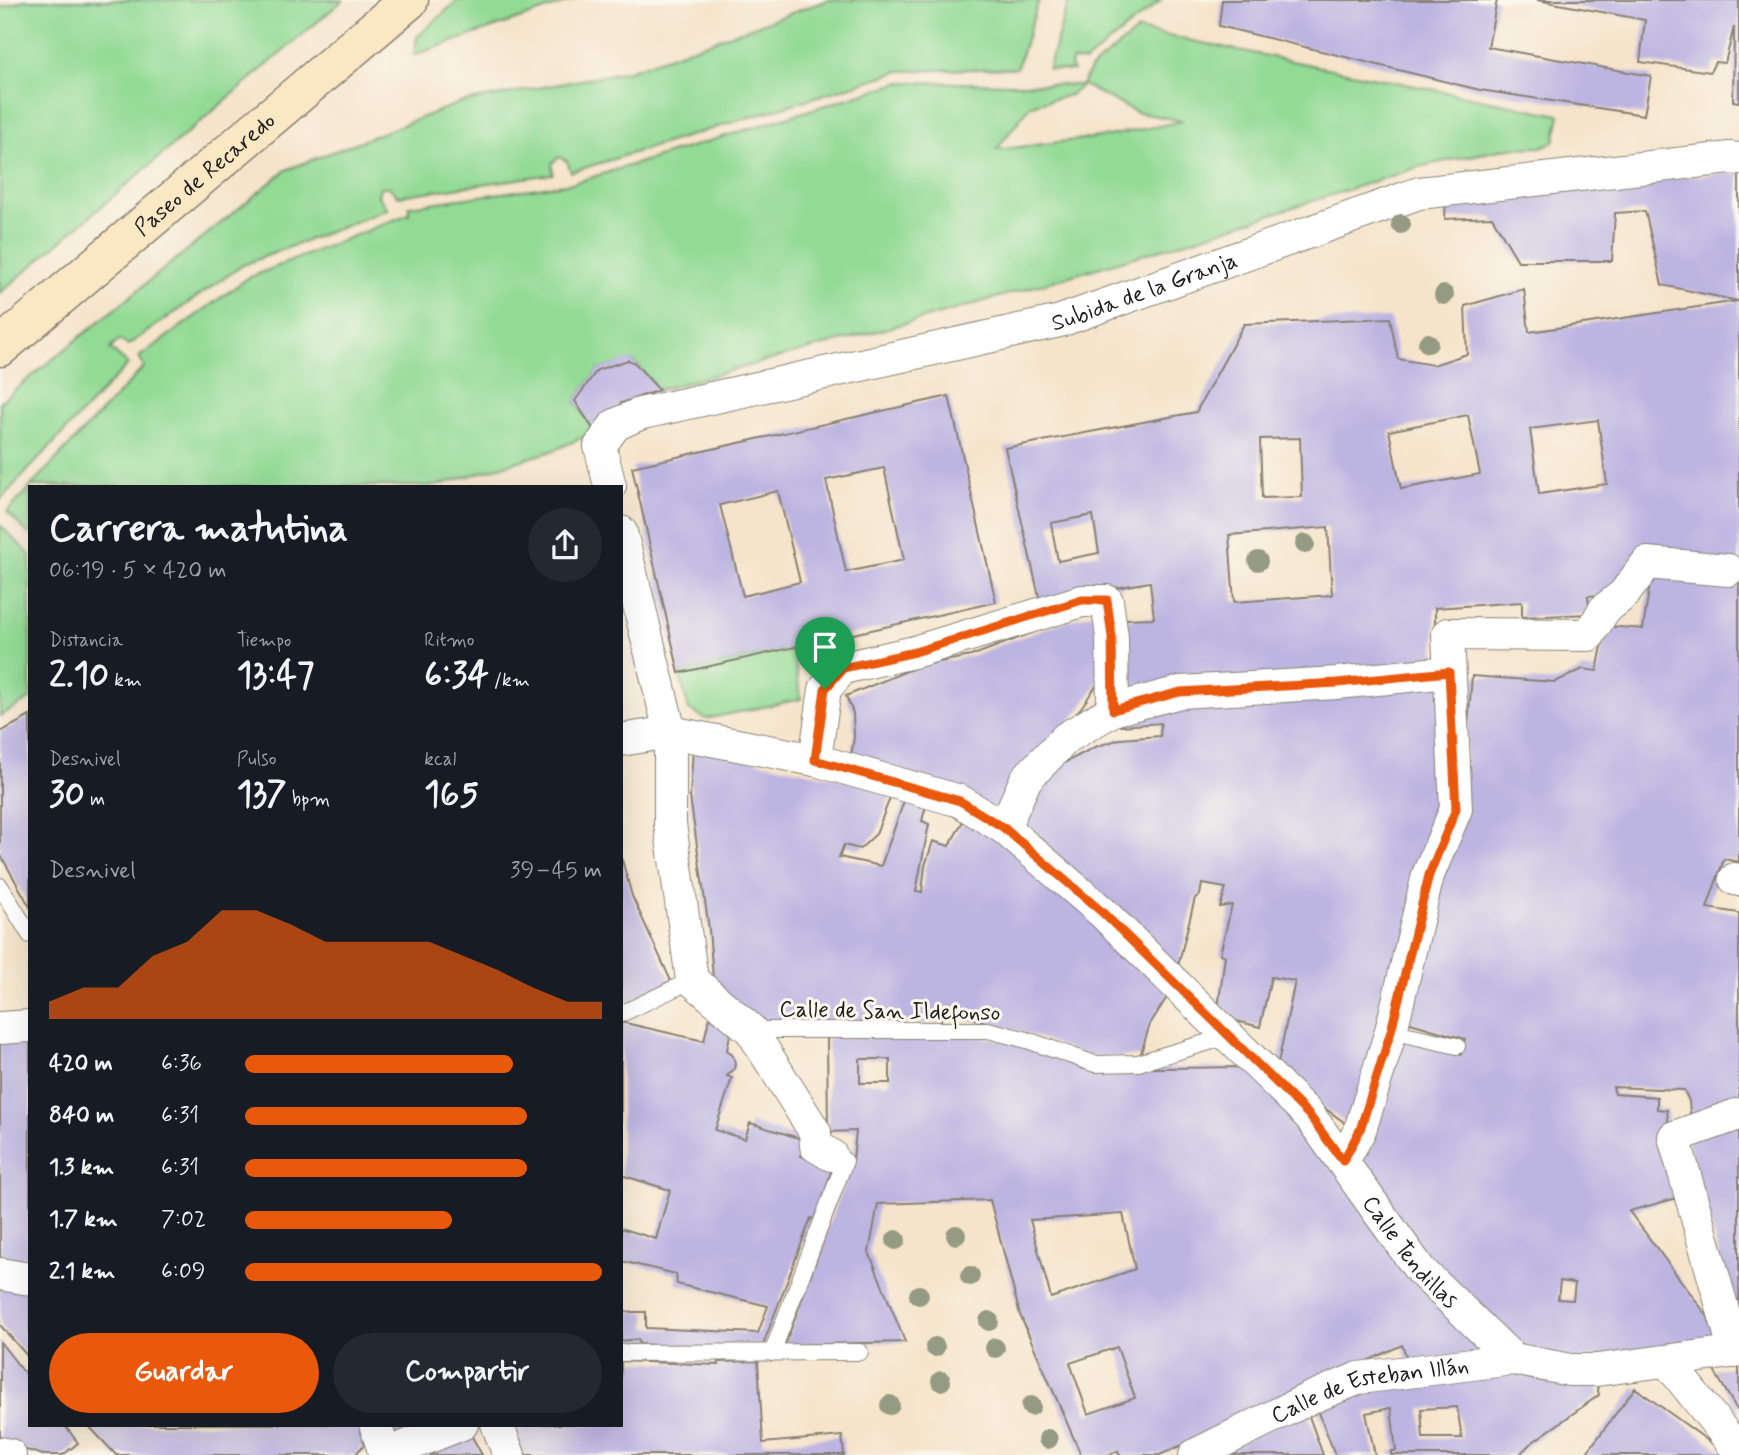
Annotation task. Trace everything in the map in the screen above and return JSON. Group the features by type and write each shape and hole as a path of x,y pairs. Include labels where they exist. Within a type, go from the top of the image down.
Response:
{"street":[{"name":"Paseo de Recaredo","path":"0,347 409,0"},
{"name":"Subida de la Granja","path":"610,485 600,446 615,425 639,414 1060,321 1419,193 1739,159"},
{"path":"623,540 670,732 670,824 699,986 751,1030 815,1132 816,1146 831,1155"},
{"path":"1343,1161 1360,1130 1391,1031 1429,875 1456,809 1448,634 1589,635 1604,610 1624,594 1647,563 1728,570"},
{"path":"815,760 825,689 843,668 915,652 1082,600 1107,600 1112,637 1113,710"},
{"path":"1004,828 1026,779 1066,738 1113,710 1180,692 1337,683 1449,672"},
{"path":"623,740 670,732"},
{"name":"Calle Tendillas","path":"670,732 815,760 960,801 1004,828 1102,912 1309,1115 1420,1269 1513,1359"},
{"path":"0,1028 28,1026"},
{"path":"1513,1359 1570,1370 1597,1370 1737,1351 1674,1137 1739,1114"},
{"path":"0,1274 28,1279"},
{"name":"Calle de Esteban Illán","path":"1195,1455 1308,1399 1359,1378 1513,1359"},
{"path":"1667,1361 1730,1437"},
{"path":"376,1427 385,1455 455,1427"},
{"path":"498,1427 509,1455"},
{"path":"0,1453 10,1455"}],"lane":[{"path":"0,886 28,932"},
{"path":"623,1013 699,986"},
{"name":"Calle de San Ildefonso","path":"751,1030 988,1030 1027,1040 1095,1064 1138,1063 1229,1036"},
{"path":"1391,1031 1457,1046"},
{"path":"772,1353 845,1161 831,1155"},
{"path":"623,1353 860,1352"}],"green space":[{"path":"24,0 343,0 0,293 0,8"},
{"path":"458,0 574,0 414,55 417,37"},
{"path":"828,0 1039,0 1017,68 900,71 571,172 567,161 559,157 552,163 553,174 398,196 389,187 380,187 378,196 388,209 243,265 128,345 119,340 110,349 128,364 0,500 0,402 286,170 459,103 628,71"},
{"path":"1069,0 1161,0 1085,62 1073,60 1070,66 1073,71 1048,69"},
{"path":"1138,30 1560,115 1554,142 1541,147 1509,148 1422,166 1172,246 944,313 659,390 635,363 628,361 598,370 575,401 595,432 552,451 439,485 32,485 144,367 139,357 248,278 409,214 409,206 573,183 901,82 1082,85 1090,69","holes":["1083,85 1136,112 1183,121 1108,136 996,150 1031,105 1070,95"]},
{"path":"28,490 28,533 7,512"},
{"path":"0,525 28,553 28,700 0,716"},
{"path":"789,648 794,657 801,699 706,719 689,710 679,673"}],"building":[{"path":"1222,0 1497,0 1488,47 1651,76 1644,115 1480,90 1219,26"},
{"path":"1537,0 1739,0 1739,102 1733,101 1734,27 1725,63 1715,62 1710,72 1640,62 1645,20"},
{"path":"1739,174 1739,862 1724,859 1707,908 1739,913 1739,1106 1691,1123 1689,1101 1684,1090 1613,1087 1615,1094 1657,1097 1657,1109 1667,1110 1671,1161 1681,1197 1629,1211 1708,1317 1716,1342 1563,1361 1498,1334 1494,1337 1358,1173 1391,1035 1461,1055 1465,1039 1400,1020 1461,809 1472,676 1555,682 1583,669 1597,671 1606,626 1643,629 1652,570 1665,557 1631,557 1631,576 1613,594 1588,596 1590,614 1522,617 1522,602 1435,608 1435,670 1116,703 1123,619 1154,618 1150,582 1040,601 1005,448 1196,412 1244,324 1390,318 1398,359 1433,365 1467,354 1465,306 1524,289 1529,332 1738,301 1662,285 1645,211 1615,213 1612,261 1518,261 1492,217 1445,219 1446,199","holes":["1468,415 1480,474 1401,489 1389,431","1598,420 1607,484 1539,494 1530,429","1300,438 1302,497 1262,498 1260,439","1093,515 1099,553 1058,561 1051,523","1328,527 1332,595 1234,602 1229,535","1560,1281 1575,1283 1573,1300 1558,1299"]},
{"path":"628,360 635,363 659,390 621,403 595,432 575,401 597,370"},
{"path":"949,396 996,602 679,673 632,467","holes":["884,468 904,560 846,572 826,480","778,491 800,582 743,596 720,505"]},
{"path":"1102,610 1109,667 1081,708 1024,770 1006,811 850,763 854,737 853,713 846,696 919,666 971,656"},
{"path":"1444,686 1449,767 1430,861 1351,1127 1276,1073 1295,981 1271,977 1260,1027 1217,1016 1225,956 1220,954 1232,905 1220,907 1226,888 1202,884 1200,895 1195,898 1176,974 1016,835 1031,780 1095,747 1120,739 1160,736 1161,723 1121,726 1117,714 1184,700"},
{"path":"28,717 28,903 0,854 0,732"},
{"path":"693,748 893,790 876,834 860,849 844,845 839,857 881,866 904,801 926,805 922,821 929,824 916,891 922,892 925,866 933,841 949,846 967,814 1013,843 1169,994 1150,1024 1140,1056 1094,1058 1037,1037 965,1016 946,1007 940,1023 752,1026 714,990 709,929 690,797"},
{"path":"623,863 632,896 671,981 623,1005"},
{"path":"709,1019 732,1024 727,1050 735,1063 734,1069 727,1076 732,1078 715,1130 745,1139 750,1123 805,1140 801,1156 832,1168 817,1220 811,1218 763,1345 701,1348 639,1344 638,1339 623,1341 623,1312 646,1312 646,1328 758,1333 768,1306 677,1284 676,1274 623,1261 623,1229 656,1239 670,1190 623,1176 623,1022 704,1041"},
{"path":"967,1035 1018,1042 1074,1060 1083,1069 1249,1067 1484,1352 1408,1361 1402,1345 1160,1455 1119,1455 1118,1451 1109,1455 1081,1455 1020,1315 990,1200 878,1204 869,1252 905,1342 785,1345 853,1160 856,1131 828,1132 827,1037","holes":["860,1059 890,1059 890,1083 860,1083","1123,1214 1135,1269 1051,1298 1030,1220","1117,1347 1135,1398 1088,1414 1070,1363"]},
{"path":"28,1039 28,1275 0,1268 0,1041"},
{"path":"1739,1122 1739,1329 1686,1135"},
{"path":"0,1280 28,1283 28,1357 0,1325"},
{"path":"0,1342 28,1377 28,1427 66,1427 78,1443 63,1455 43,1455 0,1442"},
{"path":"623,1361 719,1365 718,1362 758,1361 763,1443 842,1436 844,1455 520,1455 512,1427 623,1427"},
{"path":"1739,1366 1739,1413 1713,1369"},
{"path":"1476,1370 1595,1375 1599,1395 1530,1444 1519,1455 1391,1455 1391,1451 1396,1451 1391,1408 1366,1413 1375,1455 1335,1455 1317,1407 1352,1389","holes":["1457,1407 1462,1438 1423,1438 1421,1409"]},
{"path":"1635,1388 1728,1455 1585,1455"},
{"path":"1306,1408 1323,1455 1217,1455"},
{"path":"90,1427 367,1427 371,1437 355,1455 116,1455"},
{"path":"385,1427 432,1427 390,1442"},
{"path":"469,1431 482,1455 422,1455"}],"route":[{"path":"1082,600 1107,600 1112,637 1113,710 1180,692 1337,683 1449,672 1456,809 1429,875 1391,1031 1360,1130 1343,1161 1309,1115 1229,1036 1102,912 1004,828 960,801 815,760 825,689 843,668 915,652 1082,600"}]}
